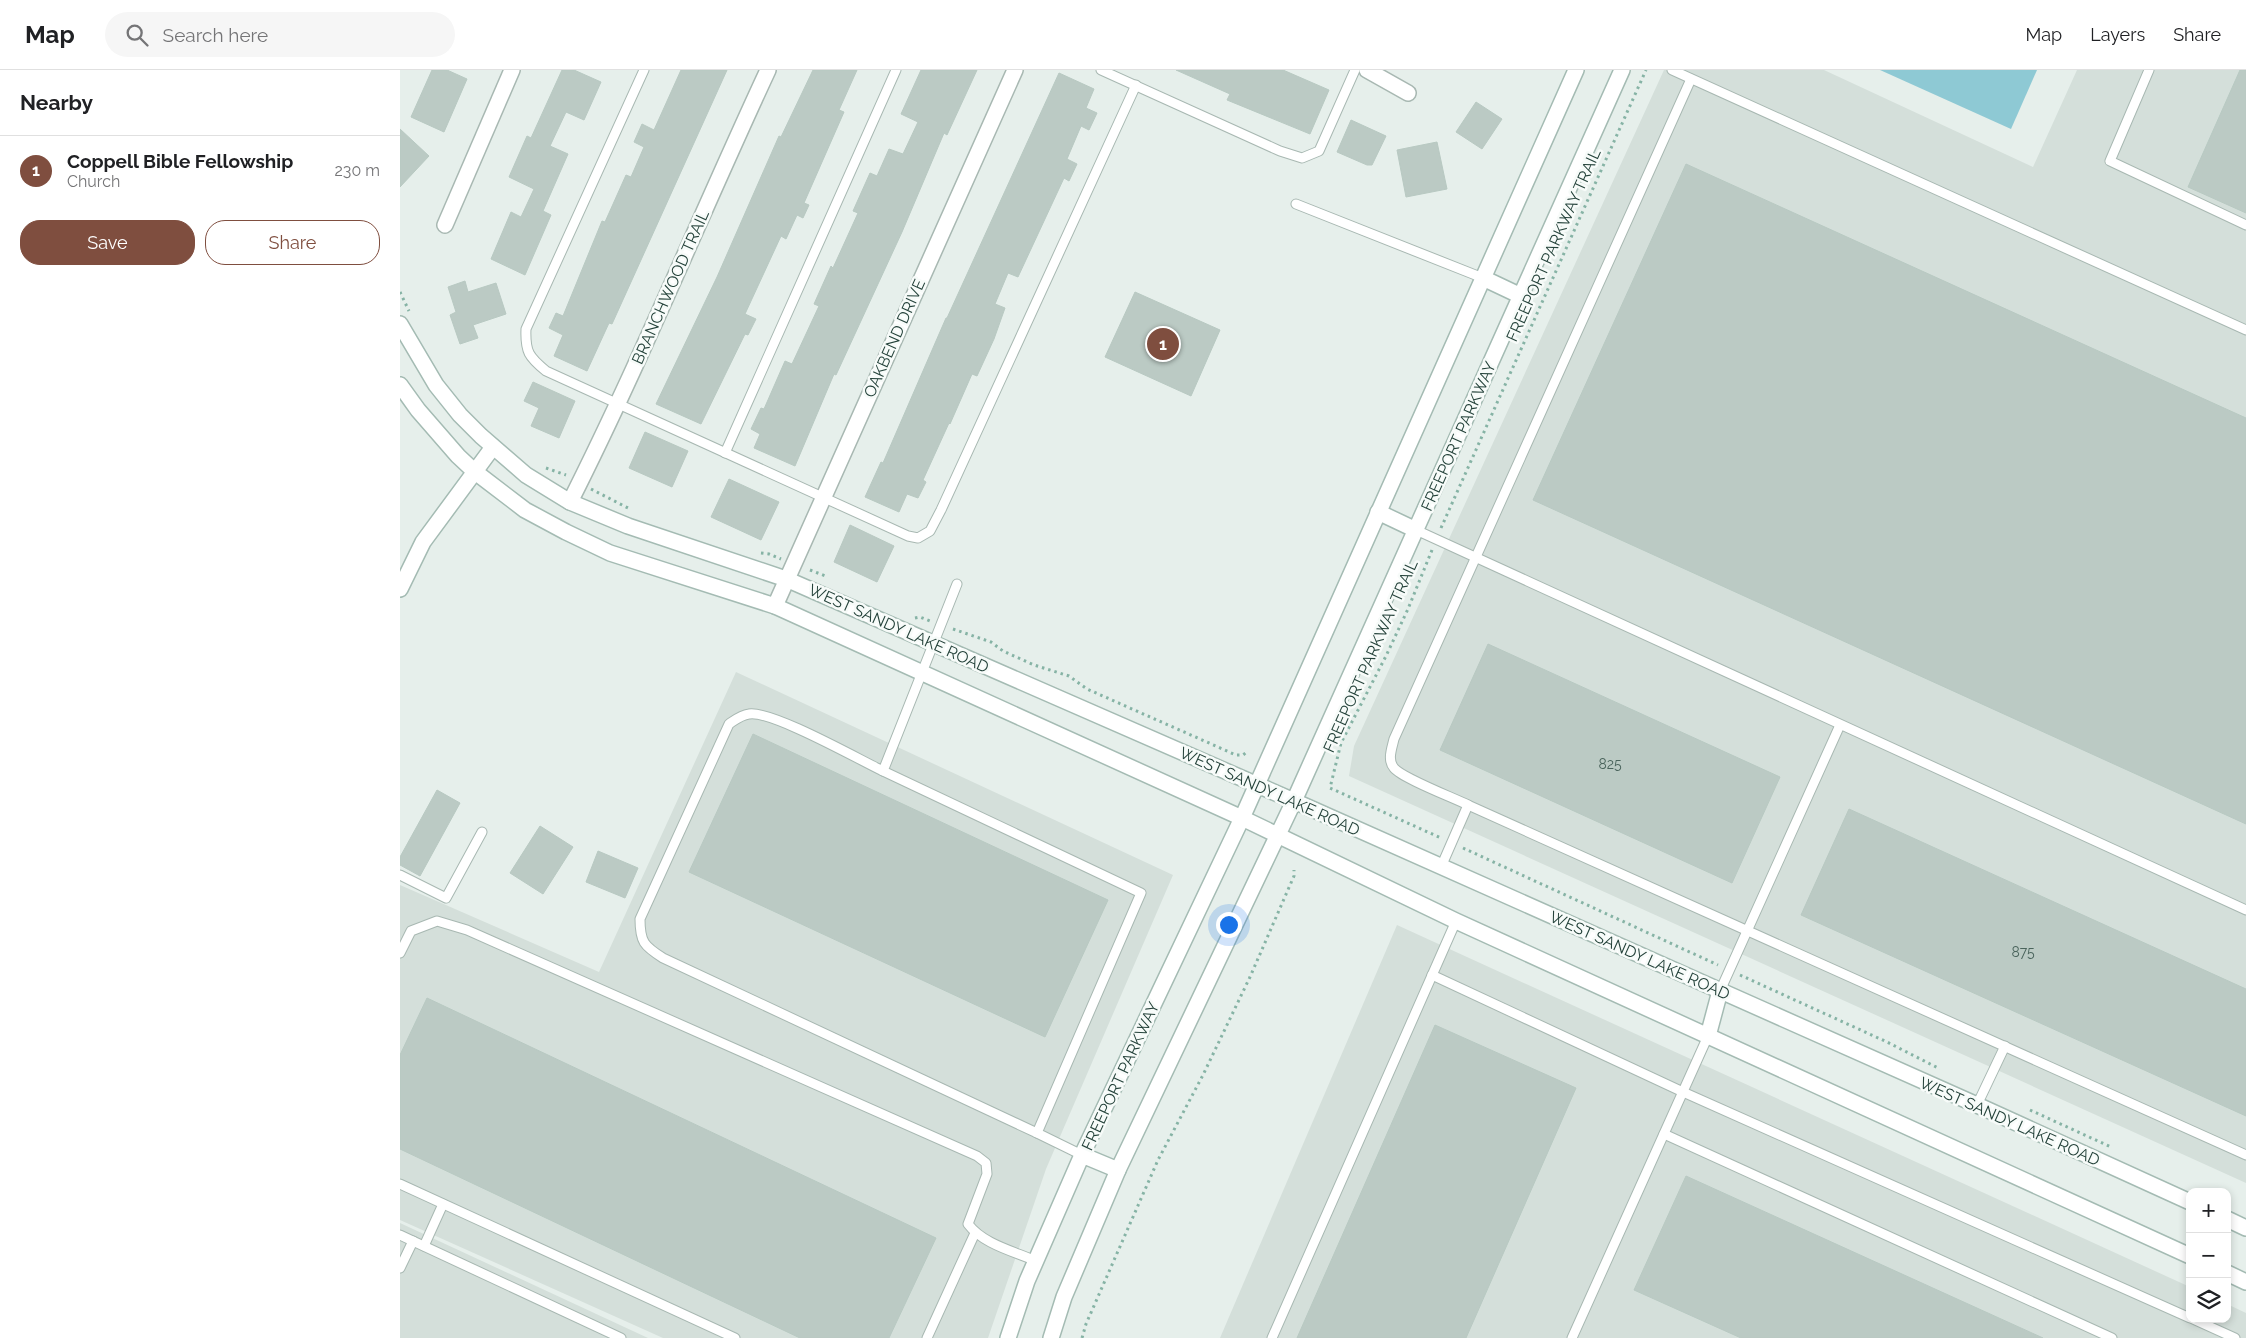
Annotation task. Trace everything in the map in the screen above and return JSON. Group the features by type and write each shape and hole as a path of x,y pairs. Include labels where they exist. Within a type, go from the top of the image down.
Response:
{"main road":[{"path":"445,225 512,70"},
{"name":"BRANCHWOOD TRAIL","path":"570,502 618,404 700,217 768,70"},
{"name":"OAKBEND DRIVE","path":"775,606 1015,70"},
{"path":"1367,70 1408,93"},
{"path":"1257,785 1576,70"},
{"name":"FREEPORT PARKWAY","path":"1278,836 1622,70"},
{"path":"1483,278 1521,296"},
{"name":"WEST SANDY LAKE ROAD","path":"400,324 436,385 460,415 526,475 570,502 628,526 786,579 1294,801 1977,1105 2186,1200"},
{"name":"WEST SANDY LAKE ROAD","path":"400,385 418,410 458,456 474,471 525,510 610,553 775,606 1242,818 1456,921 2186,1254"},
{"path":"400,587 423,542 493,447"},
{"path":"1378,512 1416,530"},
{"name":"FREEPORT PARKWAY","path":"1008,1338 1027,1281 1082,1155 1257,785"},
{"path":"1051,1338 1064,1296 1118,1170 1278,836"},
{"path":"1708,1036 1720,991"},
{"path":"1082,1155 1118,1170"},
{"path":"2231,1221 2246,1228"},
{"path":"2231,1275 2246,1282"}],"lane":[{"path":"644,70 526,329 526,346 531,358 546,371 908,536 918,538 930,531 1136,85"},
{"path":"726,453 896,70"},
{"path":"1101,70 1280,151 1302,158 1319,151 1355,70"},
{"path":"1672,70 2246,330"},
{"path":"2149,70 2110,161 2246,225"},
{"path":"1691,79 1394,738 1390,756 1394,768 1468,805 2246,1155"},
{"path":"1296,204 1483,278"},
{"path":"1416,530 2246,910"},
{"path":"883,771 958,584"},
{"path":"1037,1133 1141,893 883,771 776,718 751,713 737,718 729,724 640,919 640,936 648,949 663,958 1082,1155"},
{"path":"1720,991 1840,725"},
{"path":"1441,867 1468,805"},
{"path":"400,875 446,898 482,832"},
{"path":"400,954 410,931 438,921 467,930 977,1156 986,1163 987,1174 968,1224 975,1233 1036,1261"},
{"path":"1272,1338 1456,921"},
{"path":"1432,975 1683,1092 2186,1316"},
{"path":"1572,1338 1708,1036"},
{"path":"1977,1105 2005,1046"},
{"path":"1664,1134 2112,1338"},
{"path":"400,1184 735,1338"},
{"path":"424,1246 443,1204"},
{"path":"927,1338 975,1233"},
{"path":"400,1235 621,1338"},
{"path":"400,1268 413,1241"},
{"path":"2202,1323 2235,1338"}],"path":[{"name":"FREEPORT PARKWAY TRAIL","path":"1451,843 1330,788 1341,743 1397,633 1435,540 1646,70"},
{"path":"910,618 920,617 991,642 1003,651 1034,665 1062,673 1087,689 1236,755 1248,751"},
{"path":"1451,843 1887,1042 1946,1073"},
{"path":"1082,1338 1086,1324 1158,1160 1250,977 1294,876 1294,870"},
{"path":"2028,1109 2115,1149"}],"shaded area":[{"path":"1664,70 1824,70 2033,167 2077,70 2246,70 2246,1183 1349,776 1354,746"},
{"path":"736,672 1173,875 1046,1169 988,1338 663,1338 400,1220 400,885 599,972"},
{"path":"1397,925 2186,1285 2186,1323 2231,1323 2231,1306 2246,1313 2246,1338 1220,1338"},
{"path":"400,1223 648,1338 400,1338"}],"water":[{"path":"1880,70 2037,70 2011,129"}],"building":[{"path":"432,70 447,70 467,79 444,132 411,117"},
{"path":"562,70 574,70 601,82 584,120 566,112 550,146 568,154 543,211 551,215 525,275 491,259 511,212 521,217 534,189 509,177 527,136 531,138"},
{"path":"681,70 727,70 612,324 609,323 587,371 554,356 563,335 549,328 556,313 563,316 602,221 605,222 626,175 631,177 644,147 634,142 642,124 654,130"},
{"path":"813,70 857,70 839,110 844,112 804,203 809,205 803,218 797,215 786,239 781,236 745,314 756,319 748,335 745,334 701,424 656,404 717,277 779,136 781,137"},
{"path":"921,70 977,70 947,135 944,133 902,232 836,375 834,374 795,466 754,448 760,434 751,429 761,408 764,409 785,361 792,364 819,306 814,304 858,213 853,211 870,173 877,176 889,149 903,154 918,122 901,114"},
{"path":"1176,70 1283,70 1329,90 1310,134 1227,100 1230,94"},
{"path":"2240,70 2246,70 2246,213 2188,187"},
{"path":"1059,73 1094,89 1086,108 1097,113 1089,130 1081,126 1067,159 1077,164 1069,181 1064,178 1018,277 1008,273 995,304 1005,308 994,339 977,376 972,374 923,480 926,482 918,498 907,494 899,512 865,497 881,462 883,463 946,318"},
{"path":"1476,102 1502,119 1482,149 1456,132"},
{"path":"1351,120 1386,136 1372,165 1367,165 1337,152"},
{"path":"400,129 429,156 400,187"},
{"path":"1437,142 1447,189 1406,197 1397,150"},
{"path":"1686,164 2246,418 2246,824 1533,500"},
{"path":"465,281 468,292 496,283 506,314 473,325 478,338 460,344 450,315 456,312 448,287"},
{"path":"1135,292 1220,330 1191,396 1105,357"},
{"path":"533,382 575,401 559,438 531,426 539,408 524,401"},
{"path":"645,432 688,451 672,487 629,468"},
{"path":"729,479 779,502 761,540 711,517"},
{"path":"850,525 894,546 877,582 834,562"},
{"path":"1488,644 1780,777 1732,883 1440,750"},
{"path":"753,734 1108,900 1045,1037 689,872"},
{"path":"437,790 460,803 420,876 400,865 400,857"},
{"path":"1849,809 2246,989 2246,1116 1801,915"},
{"path":"540,826 573,847 543,894 510,873"},
{"path":"598,851 638,868 625,898 586,882"},
{"path":"427,998 936,1238 889,1338 800,1338 400,1149 400,1055"},
{"path":"1435,1025 1576,1088 1466,1338 1297,1338"},
{"path":"1686,1176 2043,1338 1741,1338 1634,1290"}],"place":[{"name":"Coppell Bible Fellowship","path":"1163,344"}]}
